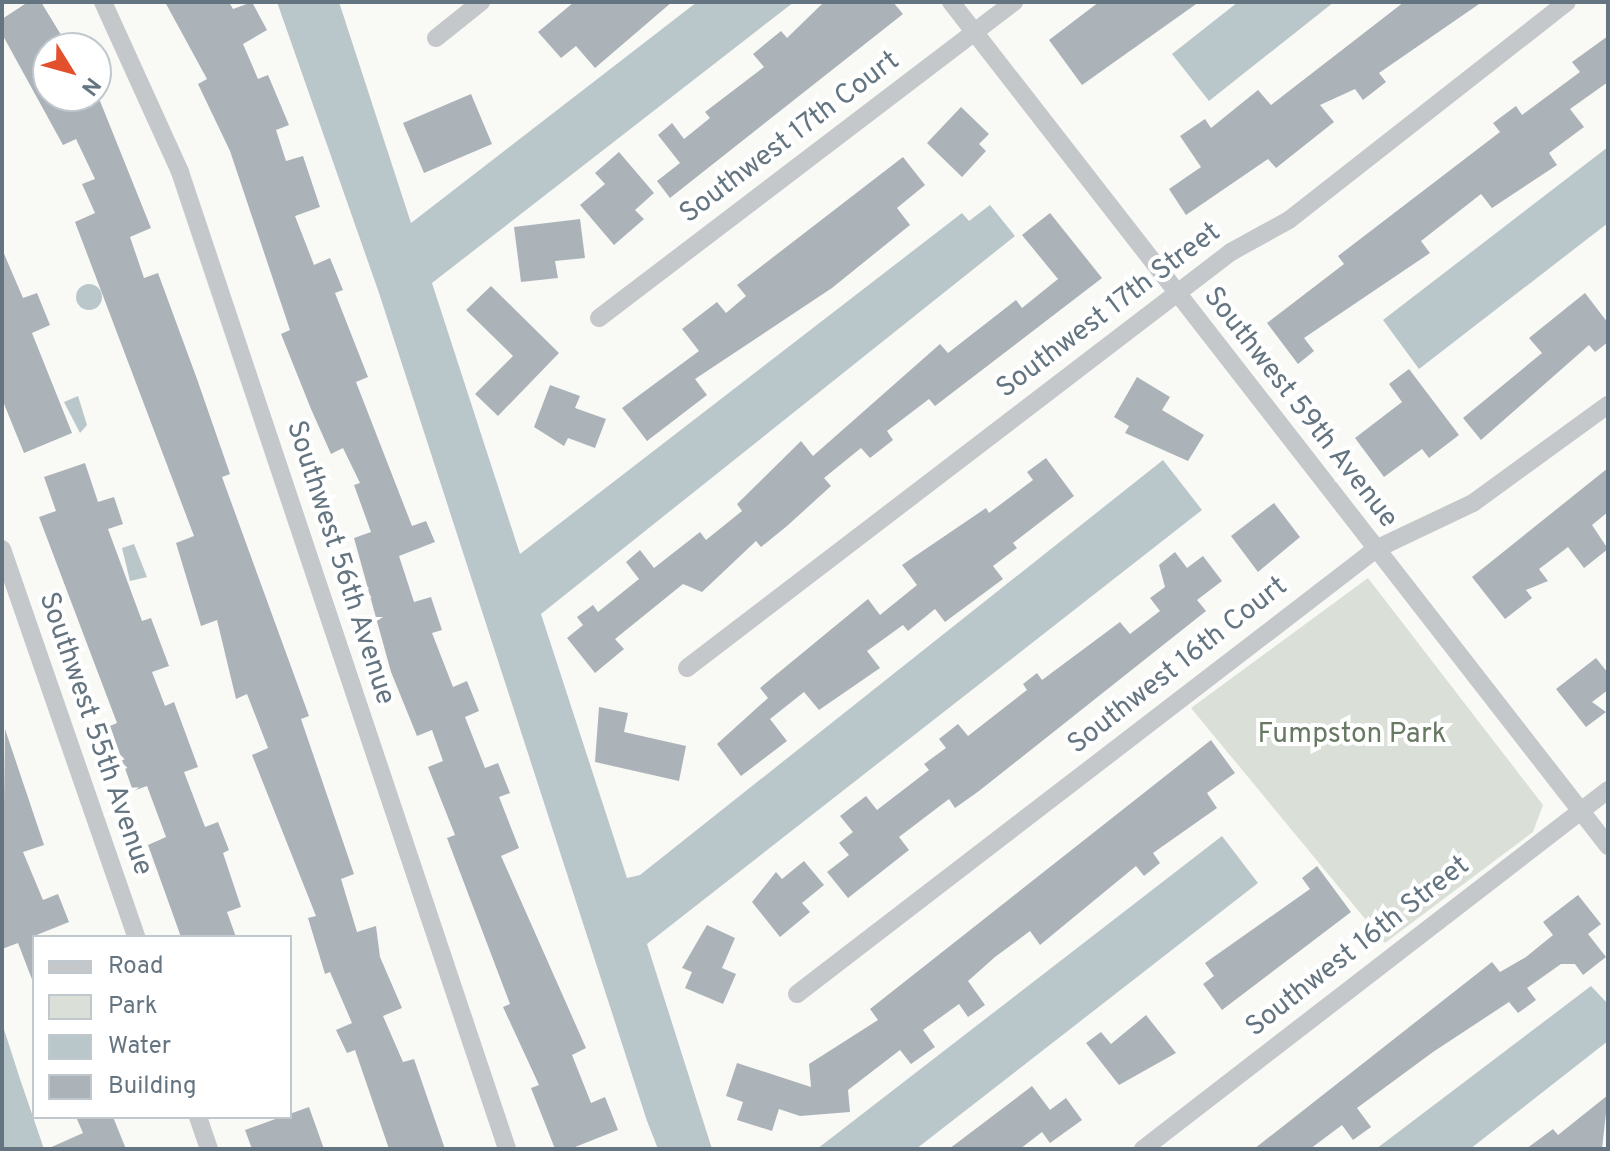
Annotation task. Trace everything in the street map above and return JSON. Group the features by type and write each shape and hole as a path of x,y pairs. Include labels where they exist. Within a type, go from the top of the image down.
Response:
{"street":[{"name":"Southwest 56th Avenue","path":"103,2 180,172 507,1149"},
{"path":"436,38 481,2"},
{"name":"Southwest 59th Avenue","path":"951,2 1175,295 1608,846"},
{"name":"Southwest 17th Court","path":"599,318 1014,2"},
{"name":"Southwest 17th Street","path":"687,668 1175,295 1289,220 1567,2"},
{"name":"Southwest 16th Court","path":"797,994 1376,549 1473,503 1608,405"},
{"name":"Southwest 55th Avenue","path":"2,549 135,935"},
{"name":"Southwest 16th Street","path":"1143,1149 1608,790"},
{"path":"199,1119 209,1149"}],"green space":[{"name":"Fumpston Park","path":"1368,578 1543,805 1533,832 1385,943 1191,708"}],"water":[{"path":"277,2 339,2 411,223 697,2 794,2 432,283 520,554 962,213 969,221 990,205 1015,236 541,614 627,878 640,875 1163,460 1202,510 647,944 712,1149 658,1149 647,1121 379,293"},
{"path":"1238,2 1334,2 1209,101 1172,54"},
{"path":"1608,147 1608,223 1419,369 1383,320"},
{"path":"89,284 98,288 102,297 98,306 89,310 80,306 76,297 80,288"},
{"path":"78,396 87,425 80,433 64,402"},
{"path":"134,544 147,577 130,581 122,548"},
{"path":"1222,836 1258,883 916,1149 817,1149"},
{"path":"1591,986 1608,1004 1608,1041 1470,1149 1376,1149"},
{"path":"2,1023 44,1149 2,1149"}],"building":[{"path":"28,2 41,2 59,32 32,32 32,89 2,34 2,19"},
{"path":"165,2 229,2 233,9 252,2 267,30 243,44 258,79 268,75 289,125 276,130 286,161 303,156 320,207 295,216 314,265 330,258 343,290 335,293 368,377 356,382 412,526 426,521 435,542 399,556 414,602 431,597 442,630 432,633 453,687 467,681 479,711 465,717 485,768 498,763 510,793 499,797 519,848 501,856 586,1048 572,1055 591,1103 605,1097 618,1130 570,1149 555,1149 531,1088 539,1085 503,1007 510,1004 447,838 455,835 428,767 443,761 432,730 417,736 391,672 354,538 371,532 354,485 360,483 343,448 331,454 311,409 281,334 290,330 230,151 198,84 207,79"},
{"path":"574,2 672,2 595,68 576,46 561,58 538,32"},
{"path":"824,2 893,2 903,14 670,198 657,181 680,163 658,135 672,123 684,139 710,118 705,112 764,67 753,54 781,31 787,38"},
{"path":"1099,2 1199,2 1082,85 1049,40"},
{"path":"1404,2 1482,2 1379,73 1386,82 1363,100 1355,89 1320,105 1334,122 1276,168 1268,159 1186,215 1169,189 1201,167 1180,136 1205,119 1211,128 1258,90 1271,105"},
{"path":"1608,36 1608,82 1570,109 1584,127 1549,153 1557,165 1492,208 1481,194 1421,241 1430,253 1304,338 1314,351 1298,364 1267,323 1344,264 1338,256 1500,132 1493,123 1516,106 1522,115 1580,72 1572,62"},
{"path":"471,94 492,144 424,173 403,123"},
{"path":"961,107 989,134 979,144 986,151 962,177 927,143"},
{"path":"45,112 104,112 151,228 130,237 144,278 158,273 230,474 222,477 309,716 301,719 354,874 341,879 357,932 376,926 380,957 402,1008 383,1016 403,1062 414,1059 445,1149 389,1149 355,1050 347,1053 336,1030 352,1023 330,972 325,974 308,918 316,916 252,755 268,748 247,694 236,699 217,620 201,626 176,543 194,536 75,222 95,213 82,184 95,179 76,139 63,145"},
{"path":"619,152 654,193 635,210 644,219 614,245 580,205 605,184 595,173"},
{"path":"903,157 925,185 897,208 910,225 832,288 695,379 707,395 647,441 622,408 699,351 682,329 717,302 726,313 746,296 737,285"},
{"path":"1050,213 1102,278 935,406 929,399 887,431 893,440 870,458 861,448 824,478 831,486 787,526 761,547 756,541 702,592 683,584 615,639 624,649 595,673 567,638 583,625 577,617 593,605 598,612 639,579 626,562 640,550 654,568 700,532 706,540 742,511 737,504 801,441 813,456 940,344 948,353 1016,300 1022,308 1058,279 1022,235"},
{"path":"580,219 585,258 555,261 558,278 521,282 514,227"},
{"path":"2,249 23,298 37,293 50,325 32,333 72,433 24,453 2,399"},
{"path":"491,286 559,353 498,416 475,394 513,356 466,310"},
{"path":"1585,293 1608,323 1608,342 1595,352 1589,345 1481,440 1463,418 1542,353 1529,338"},
{"path":"1409,369 1459,435 1429,458 1422,449 1384,477 1355,438 1402,402 1389,384"},
{"path":"1137,377 1170,397 1162,410 1204,435 1188,461 1125,433 1129,426 1114,417"},
{"path":"550,385 580,396 575,408 606,419 595,448 568,438 564,446 534,427"},
{"path":"1046,458 1074,496 1013,543 1017,548 993,566 1003,579 945,622 935,609 908,631 903,625 867,651 880,668 819,710 804,692 770,719 787,741 741,776 717,744 768,698 760,688 868,599 880,615 917,585 902,565 986,508 989,513 1033,480 1027,472"},
{"path":"85,463 98,502 114,497 123,524 108,529 142,621 151,618 169,666 152,672 165,706 174,702 198,767 184,772 205,827 218,822 229,850 223,853 241,907 227,912 235,935 180,935 148,845 166,837 147,786 133,791 110,726 117,723 39,517 56,511 44,477"},
{"path":"1608,468 1608,512 1592,525 1608,549 1584,568 1568,547 1539,569 1548,581 1526,590 1532,598 1505,619 1472,577"},
{"path":"1274,503 1300,537 1258,572 1231,536"},
{"path":"1175,552 1187,568 1203,556 1222,581 1197,600 1206,611 979,791 955,808 949,799 899,837 909,850 848,898 827,872 849,855 839,843 853,832 840,816 866,796 877,810 929,770 924,764 946,748 939,739 958,724 968,736 1027,690 1023,684 1037,673 1042,680 1120,622 1130,634 1160,611 1150,598 1165,587 1159,565"},
{"path":"1596,658 1608,673 1608,690 1592,702 1606,712 1586,727 1556,689"},
{"path":"599,707 628,713 624,732 686,746 679,781 595,762"},
{"path":"5,729 44,845 23,852 43,900 58,894 69,922 32,935 32,979 18,943 2,949"},
{"path":"1211,740 1235,773 1207,793 1217,808 1153,853 1160,863 1144,876 1136,866 1040,945 1030,931 995,957 968,981 985,1005 968,1017 959,1004 923,1030 935,1047 911,1064 900,1050 848,1090 850,1112 800,1116 779,1109 772,1131 737,1120 743,1102 726,1096 737,1063 811,1087 809,1064 878,1020 870,1009"},
{"path":"804,861 824,885 802,903 810,912 780,937 752,902 776,872 782,879"},
{"path":"1317,866 1351,912 1222,1010 1203,984 1214,976 1205,963 1310,889 1302,878"},
{"path":"1578,895 1601,924 1588,934 1606,957 1583,975 1575,964 1561,964 1527,988 1536,1000 1518,1013 1509,1002 1433,1052 1357,1108 1371,1127 1353,1140 1342,1125 1310,1149 1254,1149 1492,962 1500,972 1526,957 1553,935 1543,922"},
{"path":"707,925 735,938 722,968 736,974 723,1004 685,988 692,972 682,968"},
{"path":"1146,1015 1176,1053 1119,1085 1086,1043 1101,1032 1111,1044"},
{"path":"1032,1086 1050,1110 1066,1098 1082,1120 1050,1143 1042,1132 1020,1149 949,1149"},
{"path":"1608,1095 1602,1149 1526,1149 1553,1129 1558,1135"},
{"path":"309,1107 324,1149 252,1149 245,1130 276,1119 292,1119 292,1113"},
{"path":"77,1119 114,1119 126,1149 47,1149 83,1133"}]}
